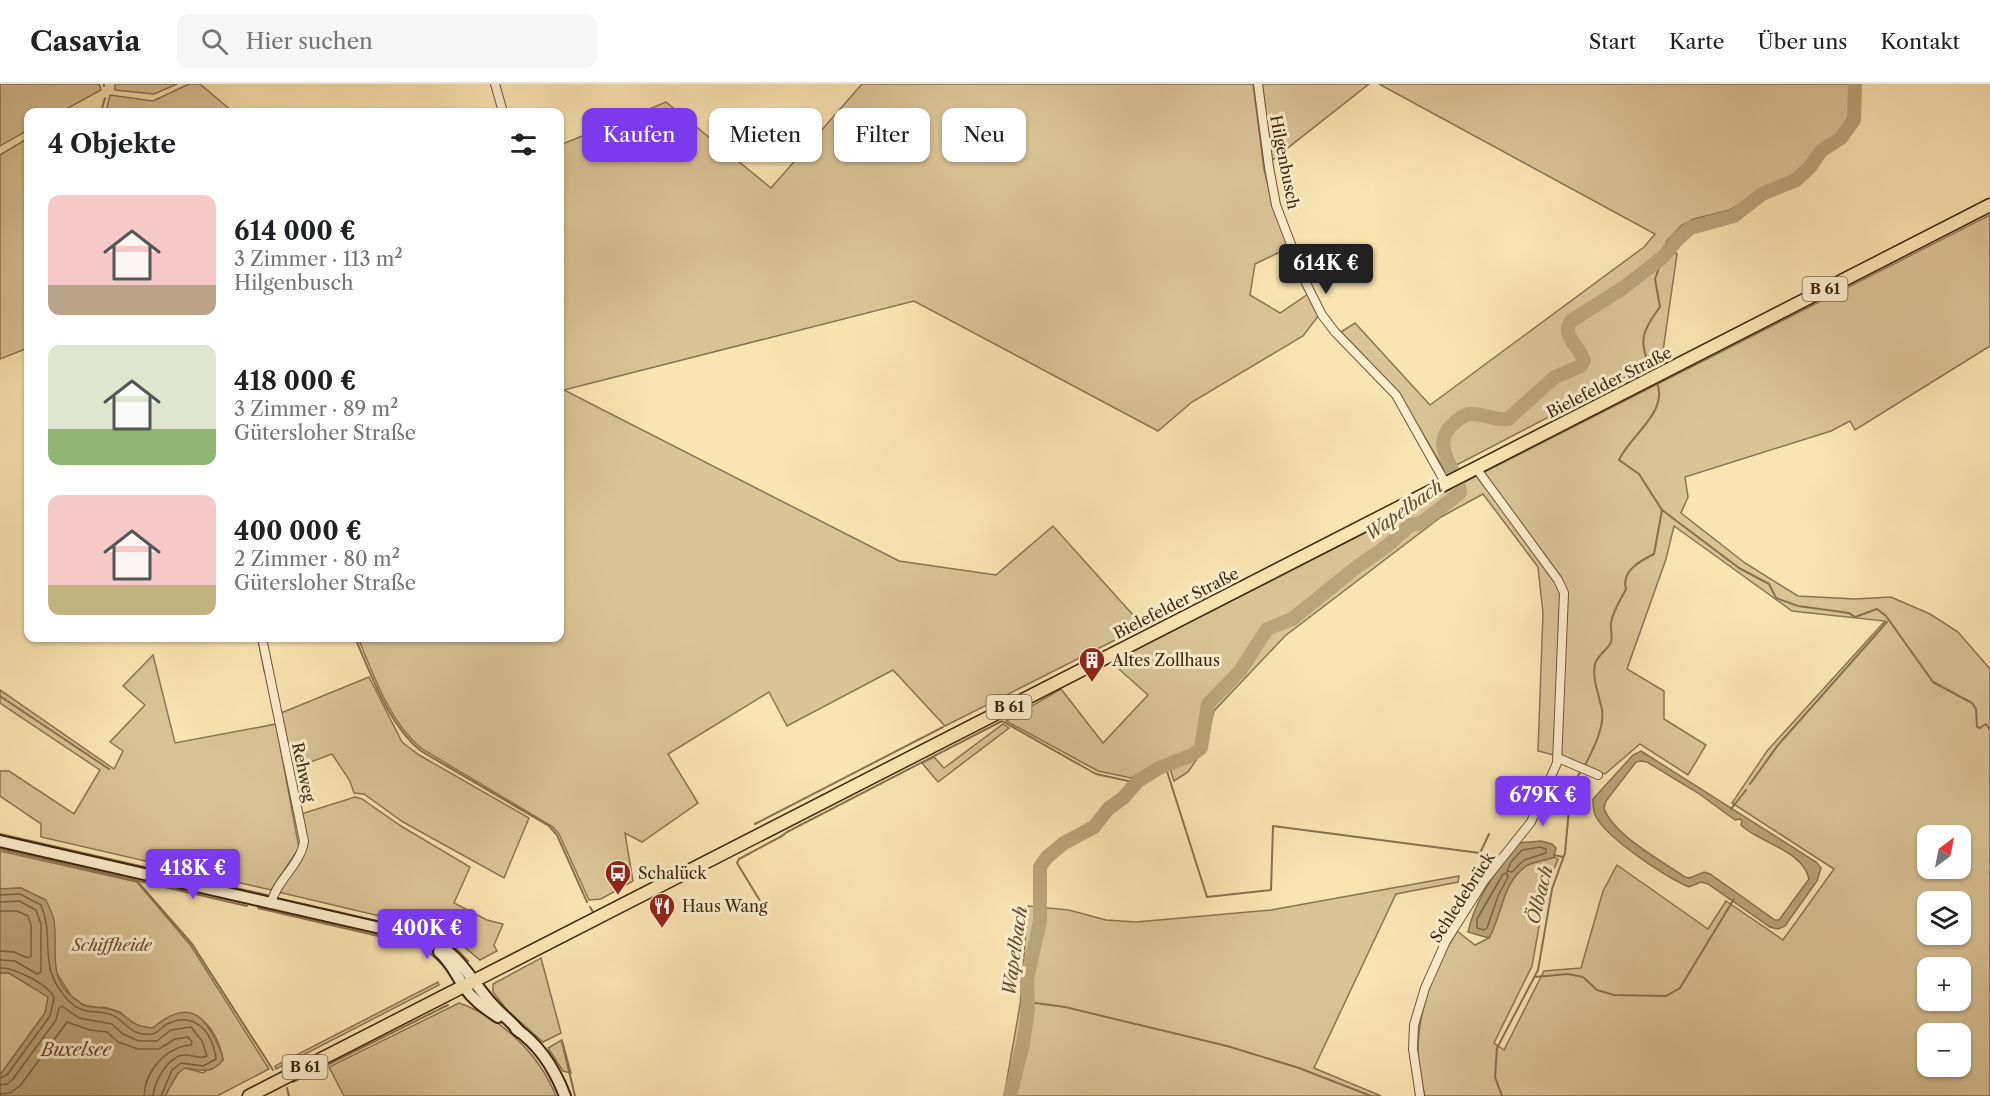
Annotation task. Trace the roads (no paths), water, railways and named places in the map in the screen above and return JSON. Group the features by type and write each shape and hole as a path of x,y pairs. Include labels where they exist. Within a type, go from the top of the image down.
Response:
{"main road":[{"name":"Bielefelder Straße","path":"249,1096 1990,205"},
{"path":"0,841 428,939 458,959 469,983 539,1049 557,1075 565,1096"}],"street":[{"path":"495,84 502,108"},
{"name":"Hilgenbusch","path":"1258,84 1276,205 1305,281 1322,315 1335,332 1396,395 1448,483"},
{"name":"Schledebrück","path":"1420,1096 1413,1049 1414,1025 1425,988 1446,942 1484,881 1531,822 1541,805 1558,758 1564,593 1558,580 1470,471"},
{"name":"Rehweg","path":"263,642 304,841 301,854 273,894 271,904"},
{"path":"1558,758 1598,775"}],"water":[{"path":"1641,751 1816,862 1821,868 1817,881 1785,926 1778,929 1770,927 1708,884 1701,882 1689,887 1679,882 1625,847 1603,826 1595,815 1593,799 1633,755","holes":["1636,762 1647,762 1698,793 1735,820 1740,819 1741,825 1790,854 1805,869 1809,879 1779,920 1775,920 1710,874 1704,872 1690,878 1685,877 1639,847 1617,828 1604,808 1606,801"]},
{"path":"1541,841 1552,844 1556,848 1554,857 1529,864 1518,873 1507,890 1489,938 1468,932 1482,896 1495,873 1511,852 1519,843"},
{"name":"Buxelsee","path":"21,888 46,900 52,913 58,976 62,986 70,995 85,1006 113,1010 145,1027 153,1028 166,1018 178,1013 188,1012 196,1015 210,1030 222,1054 223,1060 219,1065 210,1070 185,1068 178,1073 165,1096 0,1096 0,1075 45,1013 48,997 9,973 0,973 0,889"}],"waterway":[{"name":"Wapelbach","path":"1010,1096 1023,1044 1028,1009 1027,979 1040,921 1040,867 1047,857 1064,843 1094,827 1108,809 1123,798 1138,781 1159,768 1192,755 1201,748 1208,704 1240,671 1267,629 1292,619 1358,566 1387,546 1410,525 1421,523 1460,493 1446,458 1443,441 1446,432 1454,423 1470,414 1508,419 1555,377 1581,366 1584,361 1582,356 1569,337 1568,326 1571,321 1623,288 1663,257 1690,228 1734,216 1762,194 1796,180 1810,167 1821,151 1841,138 1854,120 1855,84"},
{"path":"102,108 105,98"},
{"name":"Ölbach","path":"1652,372 1643,345 1645,331 1660,307 1655,279 1663,257"},
{"name":"Ölbach","path":"1584,767 1602,724 1602,710 1595,681 1595,664 1611,642 1612,618 1626,589 1626,577 1633,567 1654,554 1662,510 1639,474 1619,460 1654,412 1659,391 1656,380"},
{"path":"1662,510 1739,568 1769,584 1776,598 1798,606 1849,613 1855,617 1877,609 1886,616 1933,682 1972,703 1976,709 1977,727 1980,728 1986,724 1990,730"},
{"path":"1750,784 1778,745 1887,622"},
{"path":"259,642 265,673"},
{"path":"357,642 382,699 409,740 421,751 549,826 557,835 587,902"},
{"path":"0,696 109,769"},
{"path":"768,914 737,863 739,859 1002,721 1096,774 1133,782 1138,781"},
{"path":"755,824 943,727"},
{"path":"1165,765 1207,897 1271,890 1273,826 1480,853 1489,834"},
{"name":"Ölbach","path":"1502,1096 1495,1077 1497,1048 1538,970 1552,889 1565,853 1571,787 1581,771"},
{"path":"1731,809 1746,790"},
{"path":"0,834 267,895"},
{"path":"0,849 247,906"},
{"path":"1554,855 1563,857"},
{"path":"137,881 192,944 273,1070"},
{"path":"277,898 429,933 452,945 468,961"},
{"path":"1535,977 1568,974 1583,977 1597,990 1614,995 1666,996 1680,988 1734,899"},
{"path":"590,907 593,912"},
{"path":"258,908 417,945 427,950 446,968"},
{"path":"1028,1002 1065,1007 1227,1046 1299,1068 1371,1096"},
{"path":"293,1082 448,1005"},
{"path":"562,1042 575,1096"},
{"path":"287,1088 289,1096"}],"place":[{"name":"Altes Zollhaus","path":"1092,683"},
{"name":"Schalück","path":"618,896"},
{"name":"Haus Wang","path":"662,929"}],"park label":[{"name":"Schiffheide","path":"112,945"}]}
